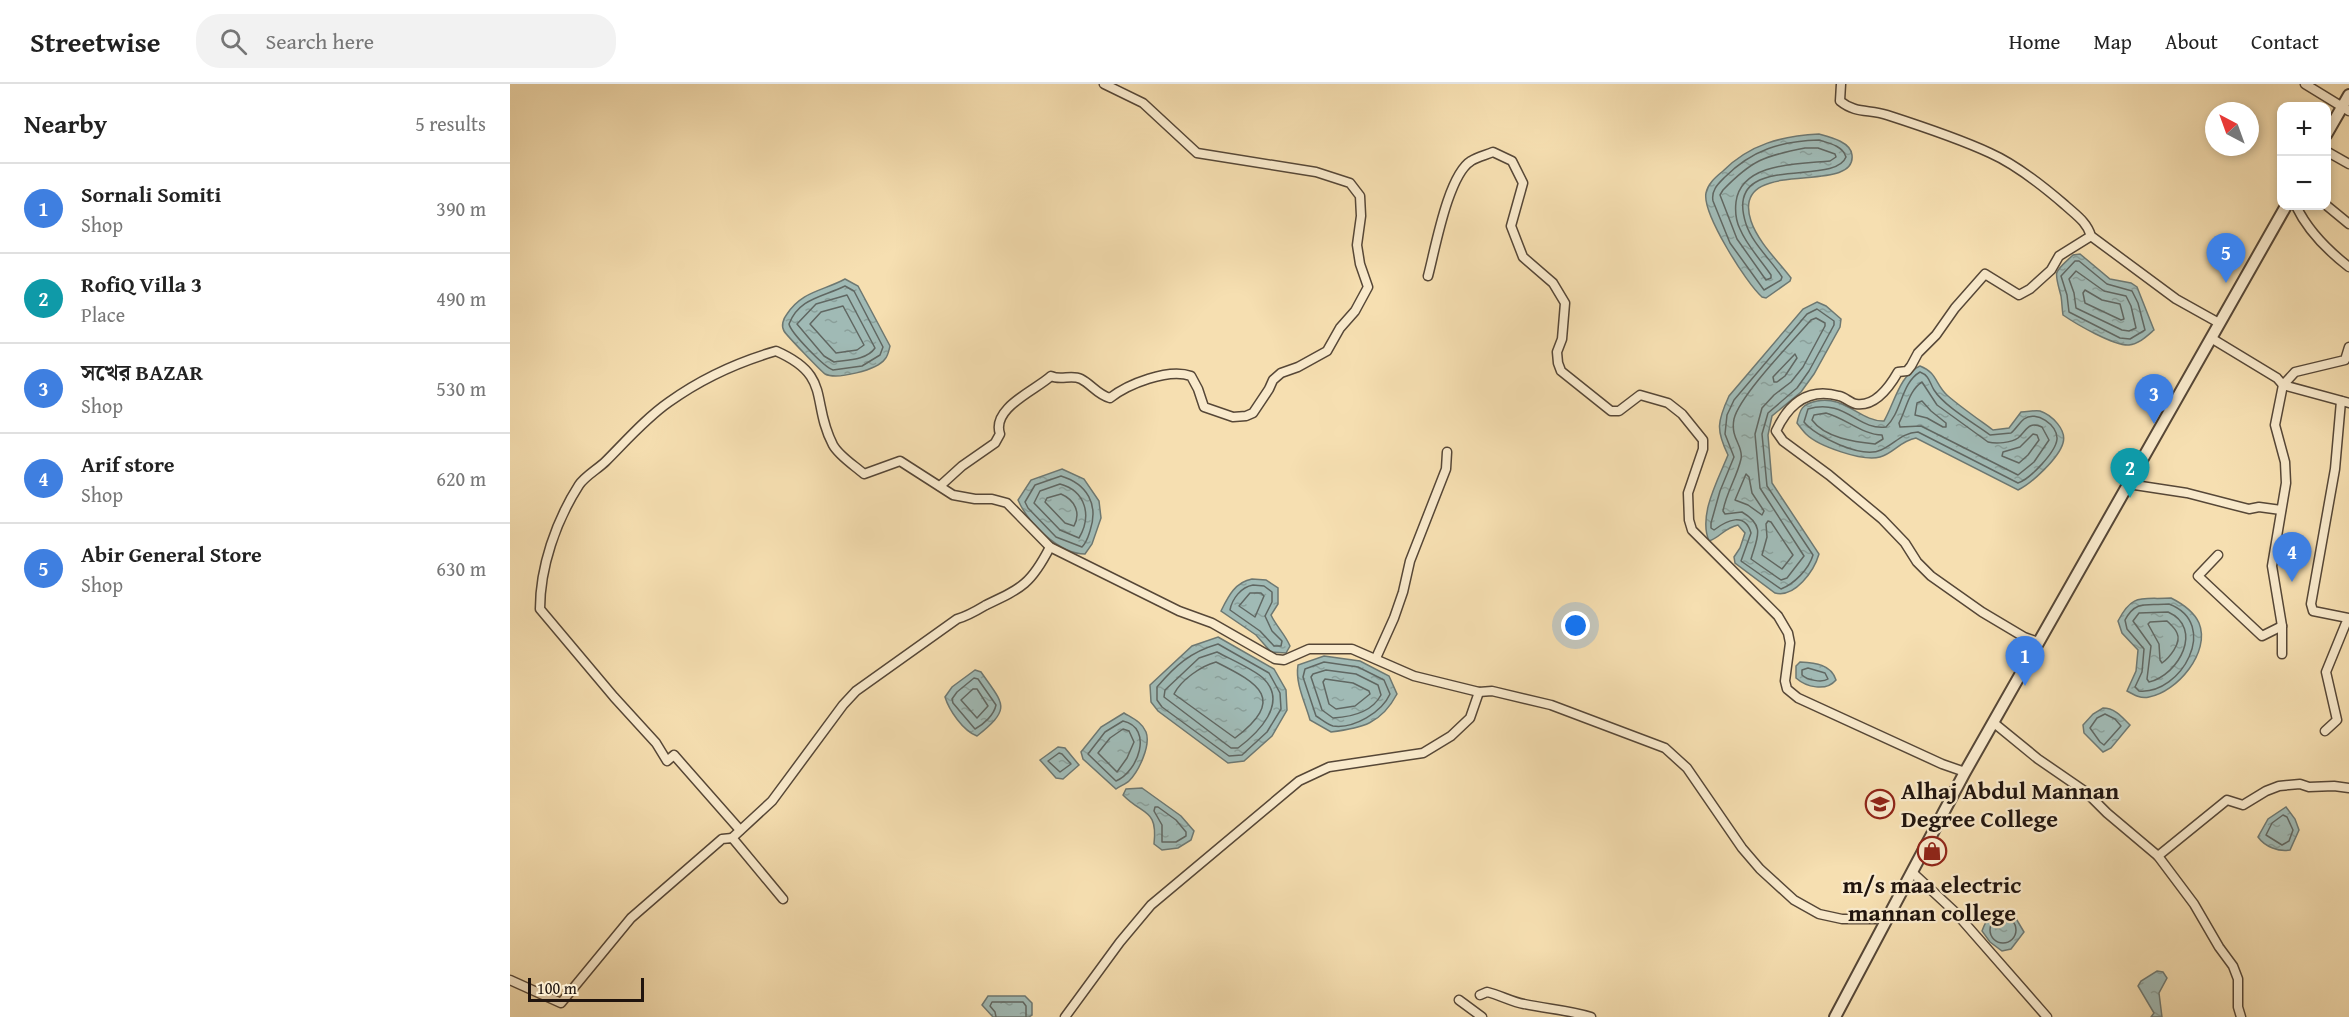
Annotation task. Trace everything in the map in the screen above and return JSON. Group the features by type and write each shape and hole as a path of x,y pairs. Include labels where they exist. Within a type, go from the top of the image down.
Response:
{"street":[{"path":"940,486 962,466 995,443 1000,434 997,427 1012,404 1051,376 1080,379 1110,398 1127,386 1159,377 1183,374 1191,376 1198,389 1203,407 1233,417 1253,413 1273,380 1281,373 1298,367 1327,351 1340,328 1355,311 1368,287 1360,264 1358,245 1361,216 1359,196 1350,183 1316,172 1197,153 1143,103 1104,84"},
{"path":"1841,84 1840,101 1850,109 1884,114 1992,153 2052,194 2088,225 2091,236 2176,299 2220,323"},
{"path":"2305,84 2346,109"},
{"path":"2331,128 2346,109 2349,95"},
{"path":"1428,276 1450,192 1466,165 1472,160 1493,152 1512,161 1522,183 1511,226 1520,250 1523,257 1553,283 1566,303 1562,339 1557,352 1562,371 1611,411 1619,411 1640,395 1668,404 1695,428 1703,440 1703,449 1688,493 1689,520 1692,530 1778,616 1788,633 1790,643 1785,674 1787,688 1797,699 1810,706 1965,772"},
{"path":"2331,154 2349,164"},
{"path":"1835,1017 1965,772 2284,210"},
{"path":"2298,210 2303,221 2327,250 2349,267"},
{"path":"2331,210 2349,224"},
{"path":"2038,642 2024,637 1982,612 1931,576 1882,519 1783,441 1776,431 1784,413 1807,397 1823,394 1839,396 1856,404 1877,399 1898,372 1907,371 1918,353 1936,335 1955,308 1985,274 2019,295 2030,289 2050,270 2059,255 2091,236"},
{"path":"2211,338 2277,378 2283,385 2345,402 2311,604 2313,611 2349,617 2326,672 2337,720 2325,731"},
{"path":"2282,654 2282,626 2272,566 2286,483 2285,462 2275,425 2283,385 2295,372 2345,360 2349,347"},
{"path":"740,831 674,755 668,761 656,743 540,609 540,590 557,527 580,482 597,471 668,403 708,378 753,357 776,351 798,362 810,372 818,390 824,419 834,447 864,474 900,461 953,495 1007,503 1050,547 1179,611 1212,622 1275,659 1284,660 1309,649 1352,649 1414,676 1479,692 1492,691 1569,710 1665,748 1687,768 1742,848 1760,869 1794,900 1819,914 1842,919 1886,919"},
{"path":"1376,658 1394,618 1410,561 1446,469 1447,452"},
{"path":"2128,484 2187,493 2249,509 2259,507 2281,510"},
{"path":"510,980 561,1004 631,918 710,848 722,839 732,838 772,801 843,705 856,691 936,632 957,619 968,616 1023,587 1032,577 1050,547"},
{"path":"2218,555 2198,576 2262,636 2282,626"},
{"path":"1065,1017 1098,970 1151,905 1293,786 1329,767 1423,753 1451,736 1470,718 1479,692"},
{"path":"1994,723 2038,759 2086,792 2158,856 2194,904 2233,966 2238,979 2238,1007 2241,1017"},
{"path":"2158,856 2227,800 2243,805 2266,791 2294,784 2312,788 2334,786 2349,788"},
{"path":"732,838 783,899"},
{"path":"1913,873 1955,912 2047,1017"},
{"path":"1480,995 1487,992 1521,1004 1560,1009 1591,1017"},
{"path":"1459,1000 1482,1017"}],"water":[{"path":"1819,134 1844,143 1851,150 1852,155 1848,167 1835,174 1775,182 1758,188 1749,201 1754,229 1763,244 1791,278 1766,298 1762,297 1746,278 1726,247 1711,216 1707,203 1707,189 1733,162 1755,148 1779,139"},
{"path":"2080,254 2110,279 2131,283 2137,287 2154,330 2136,343 2122,344 2095,334 2063,315 2057,272 2073,255"},
{"path":"845,279 858,286 890,346 886,358 874,367 847,375 831,376 825,374 791,339 784,331 783,322 793,306 806,296"},
{"path":"1817,302 1826,306 1841,319 1840,327 1814,374 1801,392 1772,416 1768,435 1772,483 1819,554 1803,582 1790,591 1775,593 1735,563 1734,557 1745,533 1738,525 1709,541 1706,531 1708,509 1728,455 1721,439 1720,420 1729,396 1803,309"},
{"path":"1920,366 1930,372 1948,396 1993,430 2009,428 2021,412 2045,413 2054,419 2063,433 2063,443 2056,456 2044,470 2018,490 1916,438 1880,457 1863,457 1841,452 1812,439 1797,423 1805,406 1812,402 1827,400 1876,420 1884,421 1902,382"},
{"path":"1062,469 1084,479 1099,501 1101,518 1092,544 1085,554 1065,549 1045,536 1029,518 1018,500 1031,480"},
{"path":"1252,579 1266,580 1278,588 1278,604 1271,615 1290,646 1286,653 1271,652 1256,635 1221,611 1237,587"},
{"path":"2171,598 2187,608 2199,623 2200,646 2196,658 2180,679 2160,694 2149,697 2138,696 2127,691 2136,671 2138,650 2122,633 2118,621 2129,605 2139,599"},
{"path":"1218,637 1274,669 1286,690 1287,710 1272,736 1244,761 1228,763 1158,711 1151,702 1150,685 1192,646"},
{"path":"1324,656 1360,661 1389,676 1397,694 1391,704 1370,723 1352,729 1331,732 1310,720 1299,686 1298,665"},
{"path":"1800,662 1817,664 1826,668 1836,680 1822,687 1805,684 1796,678 1796,666"},
{"path":"975,670 981,672 995,692 1001,706 996,719 977,736 957,720 945,697 952,687"},
{"path":"2103,708 2115,711 2130,725 2111,748 2103,752 2084,733 2083,725 2093,714"},
{"path":"1124,713 1142,726 1146,732 1147,744 1133,777 1116,789 1083,759 1081,752 1101,727"},
{"path":"1058,747 1065,748 1079,765 1063,779 1056,778 1040,760"},
{"path":"1142,788 1181,816 1194,831 1191,840 1178,848 1162,850 1154,844 1155,832 1151,818 1123,795 1126,789"},
{"path":"2286,807 2295,819 2299,830 2290,850 2281,850 2268,846 2258,837 2268,819"},
{"path":"2007,911 2014,915 2024,932 2011,949 2002,951 1990,942 1982,931 1990,916"},
{"path":"2157,971 2163,972 2167,978 2159,993 2162,1017 2151,1017 2154,1013 2138,986 2141,981"},
{"path":"988,996 1025,996 1032,1003 1032,1015 1029,1017 993,1017 982,1005"}],"place":[{"name":"Abir General Store","path":"2226,283"},
{"name":"সখের BAZAR","path":"2154,424"},
{"name":"RofiQ Villa 3","path":"2130,498"},
{"name":"Arif store","path":"2292,582"},
{"name":"Sornali Somiti","path":"2025,686"},
{"name":"Alhaj Abdul Mannan Degree College","path":"1880,804"},
{"name":"m/s maa electric mannan college","path":"1932,851"}]}
